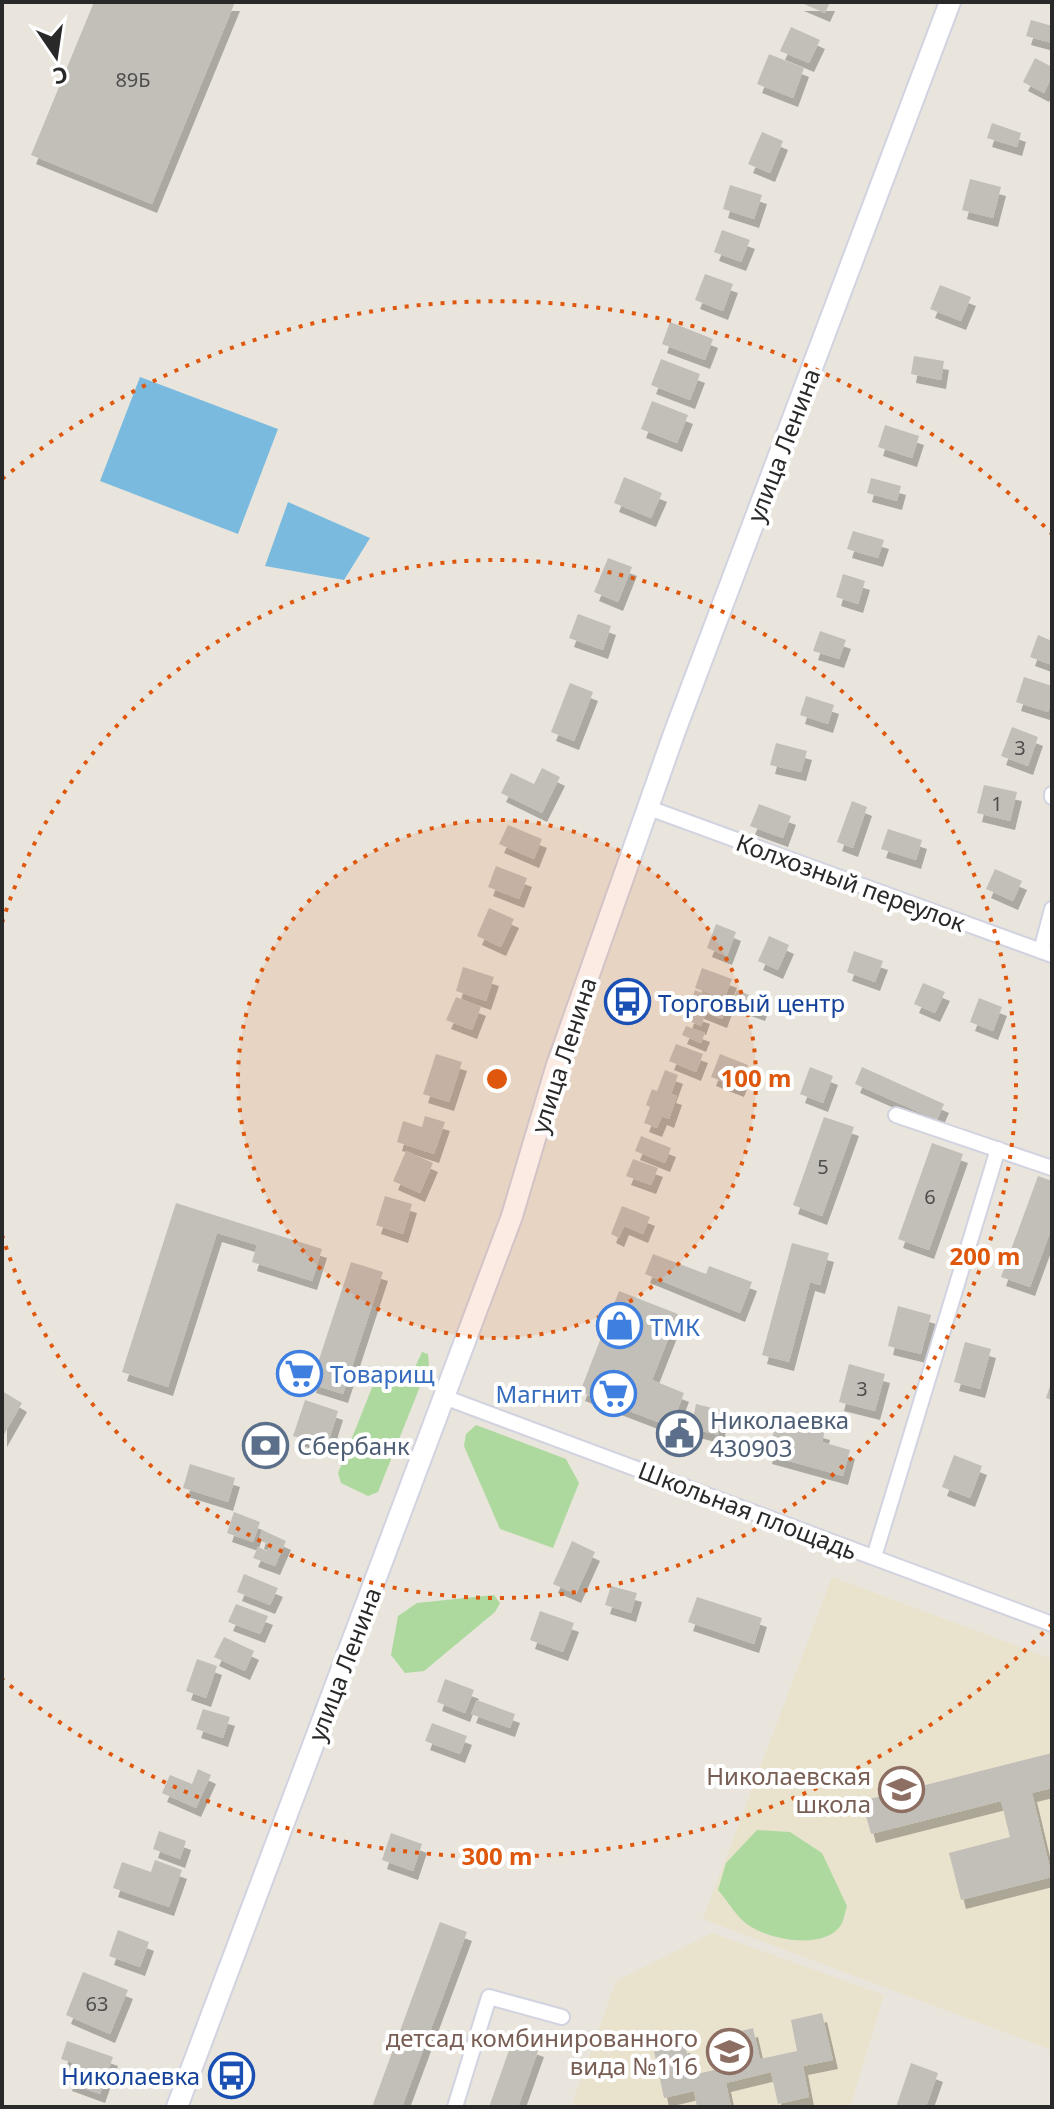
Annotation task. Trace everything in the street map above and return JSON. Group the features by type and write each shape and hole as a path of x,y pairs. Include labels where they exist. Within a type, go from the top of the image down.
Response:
{"main road":[{"name":"улица Ленина","path":"177,2107 512,1216 556,1068 675,731 950,2"}],"street":[{"name":"Колхозный переулок","path":"649,808 1046,953"},
{"path":"1046,953 1052,909"},
{"path":"896,1115 1052,1168"},
{"path":"874,1557 998,1149"},
{"name":"Школьная площадь","path":"444,1397 1052,1624"},
{"path":"455,2107 489,1997 562,2017"}],"shaded area":[{"name":"Николаевская школа","path":"832,1577 1052,1659 1052,2050 703,1919"},
{"name":"детсад комбинированного вида №116","path":"712,1933 884,1995 850,2107 571,2107 616,1981"}],"green space":[{"path":"422,1352 428,1354 429,1364 378,1492 368,1496 341,1483 338,1473 377,1375 387,1371 412,1374"},
{"path":"476,1425 566,1459 579,1483 553,1548 500,1529 464,1446 466,1434"},
{"path":"494,1595 500,1603 495,1612 424,1671 405,1673 391,1655 398,1616 417,1603"},
{"path":"757,1830 790,1832 822,1853 847,1906 841,1925 833,1933 821,1938 792,1940 763,1933 742,1920 718,1890 726,1863"}],"water":[{"path":"140,377 278,429 238,534 100,481"},
{"path":"288,502 370,538 344,580 265,566"}],"building":[{"path":"94,2 235,2 152,204 31,155"},
{"path":"799,2 830,2 825,13"},
{"path":"1031,20 1052,26 1052,43 1026,36"},
{"path":"791,27 820,40 809,63 780,51"},
{"path":"769,54 804,68 793,98 757,84"},
{"path":"1035,58 1052,67 1052,76 1044,93 1023,82"},
{"path":"992,123 1021,133 1017,147 987,138"},
{"path":"762,132 783,141 770,173 748,164"},
{"path":"970,179 1001,187 993,218 962,210"},
{"path":"730,185 762,195 754,219 723,209"},
{"path":"722,230 750,240 741,262 714,252"},
{"path":"705,274 733,284 723,311 695,300"},
{"path":"940,285 971,297 961,321 930,309"},
{"path":"670,322 713,339 705,360 662,344"},
{"path":"914,356 944,361 941,380 911,374"},
{"path":"661,359 700,374 690,400 651,385"},
{"path":"652,401 688,415 677,443 641,429"},
{"path":"885,425 919,436 912,458 878,447"},
{"path":"624,477 662,493 651,518 614,503"},
{"path":"871,478 901,486 897,501 867,493"},
{"path":"853,531 884,540 878,558 847,549"},
{"path":"608,558 632,567 618,602 594,592"},
{"path":"843,574 865,581 858,604 836,597"},
{"path":"578,614 611,626 603,650 569,638"},
{"path":"820,631 846,640 839,659 813,651"},
{"path":"1038,635 1052,641 1052,665 1030,657"},
{"path":"1024,677 1052,686 1048,712 1016,702"},
{"path":"570,683 593,692 574,741 551,732"},
{"path":"806,696 834,705 828,724 800,715"},
{"path":"1012,727 1038,737 1028,766 1001,756"},
{"path":"776,743 807,751 801,772 770,765"},
{"path":"542,768 560,777 542,813 501,793 511,773 534,784"},
{"path":"984,785 1017,792 1010,821 977,813"},
{"path":"852,801 867,807 853,848 837,842"},
{"path":"759,804 791,816 783,838 750,826"},
{"path":"508,825 542,839 534,859 499,844"},
{"path":"888,829 922,840 916,860 881,849"},
{"path":"496,866 527,878 519,899 488,887"},
{"path":"995,869 1022,881 1013,901 986,889"},
{"path":"489,908 514,919 501,947 477,936"},
{"path":"716,924 736,932 727,956 707,948"},
{"path":"769,936 789,945 778,970 758,961"},
{"path":"854,951 883,961 875,982 847,972"},
{"path":"463,967 494,977 486,1001 456,991"},
{"path":"702,968 732,979 724,999 695,988"},
{"path":"923,983 945,992 935,1013 914,1004"},
{"path":"695,990 728,1003 722,1019 689,1006"},
{"path":"737,990 764,1001 760,1012 732,1002"},
{"path":"456,997 481,1007 472,1030 446,1020"},
{"path":"979,998 1002,1007 993,1031 970,1022"},
{"path":"691,1010 705,1015 701,1026 687,1020"},
{"path":"686,1026 705,1033 701,1043 682,1035"},
{"path":"676,1044 703,1054 696,1072 669,1061"},
{"path":"436,1054 462,1062 449,1102 423,1094"},
{"path":"720,1054 748,1065 739,1088 711,1077"},
{"path":"810,1067 833,1076 823,1103 800,1094"},
{"path":"862,1067 944,1104 937,1120 855,1084"},
{"path":"665,1070 678,1075 671,1094 677,1096 669,1119 662,1116 657,1128 644,1123 650,1107 646,1105 652,1089 657,1091"},
{"path":"425,1116 445,1122 434,1154 397,1142 403,1121 422,1127"},
{"path":"824,1117 854,1127 822,1216 793,1205"},
{"path":"641,1136 671,1148 665,1163 635,1151"},
{"path":"932,1143 963,1154 929,1250 898,1239"},
{"path":"406,1151 433,1163 420,1193 393,1181"},
{"path":"633,1159 658,1168 651,1185 626,1176"},
{"path":"1038,1176 1052,1181 1052,1227 1030,1287 1001,1277"},
{"path":"385,1196 412,1204 403,1234 376,1225"},
{"path":"176,1203 322,1249 312,1281 252,1262 257,1245 217,1233 168,1387 122,1372"},
{"path":"622,1206 650,1217 643,1234 624,1226 619,1238 611,1234"},
{"path":"792,1243 829,1253 820,1285 810,1282 789,1362 762,1355"},
{"path":"653,1254 706,1274 709,1266 752,1282 740,1313 645,1274"},
{"path":"351,1262 383,1272 343,1394 311,1384"},
{"path":"619,1291 678,1314 652,1380 684,1393 671,1427 580,1392"},
{"path":"898,1306 931,1315 921,1354 888,1346"},
{"path":"965,1342 991,1349 980,1389 954,1382"},
{"path":"849,1364 885,1374 875,1411 839,1402"},
{"path":"1052,1380 1052,1400 1046,1398"},
{"path":"2,1391 22,1403 2,1438"},
{"path":"305,1400 338,1411 329,1440 309,1433 307,1440 293,1436"},
{"path":"696,1404 724,1411 718,1435 691,1428"},
{"path":"778,1418 825,1431 822,1442 850,1450 843,1476 767,1455"},
{"path":"954,1455 982,1466 970,1498 942,1487"},
{"path":"190,1464 235,1478 228,1502 183,1488"},
{"path":"234,1512 260,1522 253,1542 227,1533"},
{"path":"262,1530 286,1541 275,1566 253,1558 258,1547 267,1551 270,1545 259,1540"},
{"path":"572,1541 595,1552 576,1594 553,1584"},
{"path":"244,1574 278,1588 270,1605 237,1592"},
{"path":"611,1586 637,1593 631,1613 605,1605"},
{"path":"697,1597 762,1618 754,1644 688,1622"},
{"path":"236,1604 268,1616 260,1634 228,1622"},
{"path":"540,1611 574,1623 563,1652 530,1640"},
{"path":"224,1637 254,1651 245,1671 214,1657"},
{"path":"197,1659 217,1666 206,1698 186,1691"},
{"path":"445,1679 474,1690 465,1713 437,1702"},
{"path":"477,1700 515,1714 510,1728 471,1714"},
{"path":"203,1709 230,1717 223,1738 196,1729"},
{"path":"432,1723 467,1736 460,1754 425,1741"},
{"path":"1052,1753 1052,1788 1032,1793 1052,1877 961,1900 949,1853 1010,1837 1001,1801 871,1834 862,1801"},
{"path":"198,1769 211,1775 196,1808 162,1793 170,1775 192,1784"},
{"path":"159,1831 186,1841 180,1859 153,1849"},
{"path":"391,1833 422,1844 413,1871 382,1860"},
{"path":"155,1860 182,1870 169,1907 113,1888 122,1862 151,1872"},
{"path":"440,1922 467,1932 402,2107 372,2107"},
{"path":"118,1930 149,1942 140,1967 109,1956"},
{"path":"83,1972 128,1990 110,2034 66,2015"},
{"path":"822,2013 833,2060 803,2066 809,2097 778,2104 771,2072 726,2083 731,2107 697,2107 694,2091 664,2098 654,2051 685,2044 692,2075 728,2067 721,2036 753,2028 760,2059 797,2051 791,2020"},
{"path":"513,2039 539,2048 518,2107 489,2107"},
{"path":"67,2041 113,2057 100,2094 67,2082 73,2063 61,2059"},
{"path":"911,2063 938,2073 926,2107 896,2107"}],"place":[{"name":"Торговый центр","path":"627,1002"},
{"name":"ТМК","path":"619,1326"},
{"name":"Товарищ","path":"299,1373"},
{"name":"Магнит","path":"613,1393"},
{"name":"Николаевка 430903","path":"679,1433"},
{"name":"Сбербанк","path":"266,1445"},
{"name":"Николаевская школа","path":"902,1789"},
{"name":"детсад комбинированного вида №116","path":"729,2051"},
{"name":"Николаевка","path":"231,2075"}]}
